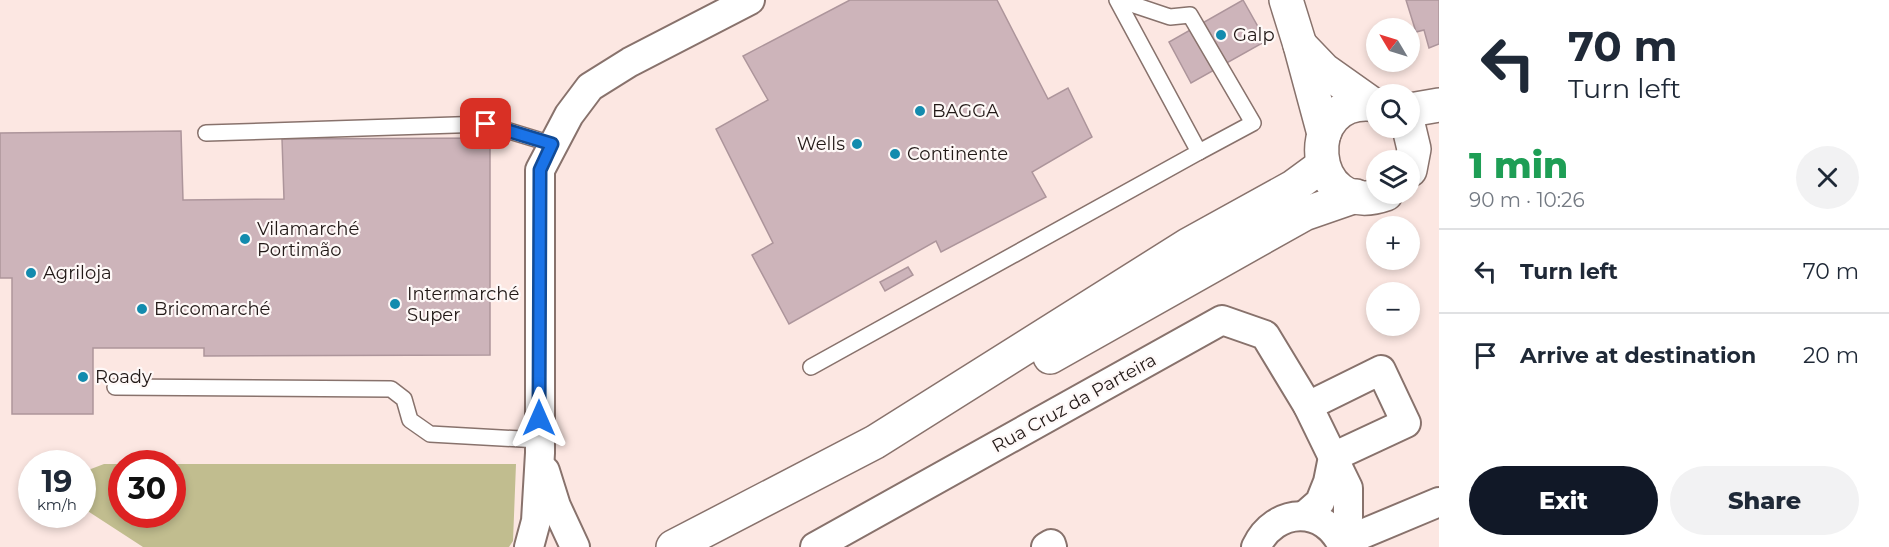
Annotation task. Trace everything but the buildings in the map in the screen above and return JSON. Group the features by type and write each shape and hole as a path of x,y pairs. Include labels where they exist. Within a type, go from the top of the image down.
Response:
{"main road":[{"path":"1286,0 1300,45 1323,149 1333,183 1345,192 1366,194"},
{"path":"1300,45 1324,70 1366,98"},
{"path":"674,547 875,442 1188,245 1293,187 1323,149 1332,120 1344,110 1366,104"},
{"path":"1420,108 1439,105"},
{"path":"1420,161 1439,145"},
{"path":"721,547 1304,214 1366,196"}],"street":[{"path":"529,547 536,521 539,447 540,170 569,115 590,87 630,62 750,0"},
{"name":"Rua Cruz da Parteira","path":"815,547 1222,320 1265,335 1308,406 1348,488 1350,538"},
{"path":"1304,516 1320,502 1328,482 1333,458 1406,423 1381,370 1308,406"},
{"path":"539,447 556,506 575,547"},
{"path":"1256,547 1270,526 1285,518 1304,516 1316,519 1350,538 1439,502"},
{"path":"1046,547 1051,544 1052,547"}],"lane":[{"path":"1118,0 1199,152"},
{"path":"811,367 1252,123 1190,15 1170,17 1118,0"},
{"path":"206,133 486,124 552,144"},
{"path":"115,387 390,389 404,399 410,420 430,434 539,447"}],"shaded area":[{"path":"108,464 108,524 96,516 96,467"},
{"path":"186,464 516,464 513,541 509,547 143,547 114,528 186,528"}],"place":[{"name":"Galp","path":"1221,35"},
{"name":"BAGGA","path":"920,111"},
{"name":"Wells","path":"857,144"},
{"name":"Continente","path":"895,154"},
{"name":"Vilamarché Portimão","path":"245,239"},
{"name":"Agriloja","path":"31,273"},
{"name":"Intermarché Super","path":"395,304"},
{"name":"Bricomarché","path":"142,309"},
{"name":"Roady","path":"83,377"}],"route":[{"path":"486,124 552,144 540,170 539,418"}]}
